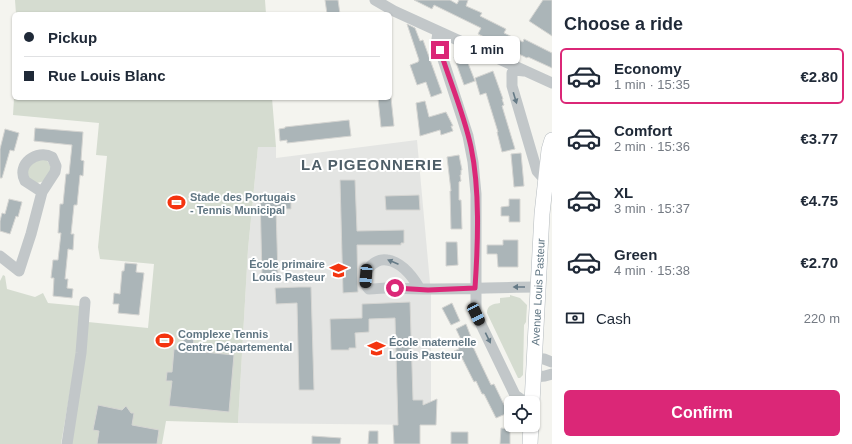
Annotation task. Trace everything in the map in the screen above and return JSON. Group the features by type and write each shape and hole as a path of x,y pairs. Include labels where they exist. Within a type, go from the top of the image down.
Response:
{"main road":[{"name":"Avenue Louis Pasteur","path":"532,396 542,214 549,175 549,150 552,140"},
{"path":"530,444 531,432"}],"street":[{"path":"375,0 394,11 438,32 552,83"},
{"path":"438,32 437,39 468,136 473,162 476,194 476,314 516,396"},
{"path":"507,63 511,75 512,86 537,171 549,175"},
{"path":"511,75 515,70 524,71"},
{"path":"0,256 19,271 42,192"},
{"path":"420,289 408,273 392,261 382,259 369,266 367,271 365,284 369,289 420,289 501,287 538,288"},
{"path":"67,444 81,353 85,302"},
{"path":"534,358 552,362"},
{"path":"534,376 552,374"}],"shaded area":[{"path":"15,0 265,0 266,12 16,12"},
{"path":"14,100 272,100 276,147 258,147 248,249 238,423 166,421 162,444 70,444 88,322 148,328 154,264 100,259 98,247 107,156 96,155 99,123 13,115"},
{"name":"École primaire Louis Pasteur","path":"417,140 431,294 431,425 238,423 248,249 258,147 276,147 276,158"},
{"path":"46,159 52,168 45,181 37,183 29,180 27,168 33,160"},
{"path":"3,275 5,276 7,289 35,297 43,293 48,303 80,306 77,351 61,444 0,444 0,281"},
{"path":"510,295 520,298 527,305 526,322 524,325 523,375 520,378 518,378 487,313 489,307 493,304 500,303 500,298 510,297"}],"building":[{"path":"325,0 338,0 340,12 327,12"},
{"path":"414,0 450,0 457,4 459,0 468,0 466,6 482,13 480,16 506,29 504,33 523,42 524,39 552,53 552,68 528,57 527,58 478,34 481,28 434,5 432,9"},
{"path":"543,0 552,0 552,36 529,21"},
{"path":"407,24 415,28 420,41 423,40 442,93 431,97 426,82 417,85 410,65 418,62 419,60"},
{"path":"464,53 475,81 464,85 454,57"},
{"path":"493,71 503,99 504,105 502,106 515,149 502,152 498,132 486,93 480,95 475,78"},
{"path":"378,100 391,100 394,126 381,127"},
{"path":"425,101 429,117 446,112 453,126 451,126 453,131 441,135 440,130 420,136 416,103"},
{"path":"349,120 351,136 287,143 287,140 280,141 279,129 285,127"},
{"path":"35,128 83,132 81,160 84,161 83,176 80,175 77,205 74,205 71,234 74,234 73,250 68,249 65,279 68,279 67,288 73,289 72,298 53,296 54,278 51,278 53,260 58,260 61,233 58,233 60,204 63,204 66,174 69,174 72,145 34,141"},
{"path":"5,129 19,133 14,151 10,150 2,178 0,178 0,149"},
{"path":"521,153 524,186 514,187 511,154"},
{"path":"459,155 462,170 460,175 461,181 459,182 459,200 461,200 462,229 451,229 451,191 447,157"},
{"path":"340,180 355,180 357,231 404,230 404,243 401,243 401,245 357,245 358,292 343,293"},
{"path":"291,193 291,209 276,209 278,275 262,276 260,194"},
{"path":"419,195 420,210 386,210 385,196"},
{"path":"9,199 22,202 18,217 16,216 10,234 0,231 2,213 5,214"},
{"path":"509,199 520,199 520,222 509,222 509,216 501,216 501,207 509,206"},
{"path":"503,240 518,240 518,267 498,267 497,254 487,254 487,245 503,245"},
{"path":"446,242 457,242 458,265 446,266"},
{"path":"125,263 137,264 136,272 144,273 139,315 118,313 119,304 113,304 114,293 120,294 122,271 124,271"},
{"path":"311,287 314,390 299,390 297,303 276,304 275,288"},
{"path":"410,302 413,400 423,400 423,405 437,399 436,425 420,425 420,444 394,444 393,425 398,425 395,318 369,319 369,332 355,333 356,348 349,348 349,350 331,350 330,319 362,318 362,304"},
{"path":"452,303 460,321 451,325 442,308"},
{"path":"466,324 471,337 469,338 480,362 491,385 494,384 504,405 504,415 496,418 484,394 482,394 476,381 474,382 461,356 457,358 454,351 459,349 458,347 463,344 456,329"},
{"path":"184,334 194,335 193,351 234,355 229,412 169,406 172,381 166,381 167,372 172,372 174,349 182,350"},
{"path":"98,405 122,410 126,406 131,413 134,413 132,425 159,430 157,444 97,444 99,431 93,430"},
{"path":"501,428 504,428 504,432 510,432 510,444 500,444"},
{"path":"369,431 378,431 378,444 368,444"},
{"path":"451,432 468,432 468,444 451,444"},
{"path":"312,436 341,438 340,444 312,444"}],"place":[{"name":"Stade des Portugais - Tennis Municipal","path":"177,203"},
{"name":"École primaire Louis Pasteur","path":"338,270"},
{"name":"Complexe Tennis Centre Départemental","path":"165,340"},
{"name":"École maternelle Louis Pasteur","path":"376,348"}],"district":[{"name":"LA PIGEONNERIE","path":"372,164"}],"route":[{"path":"395,288 428,290 475,288 476,194 471,148 440,50"}]}
